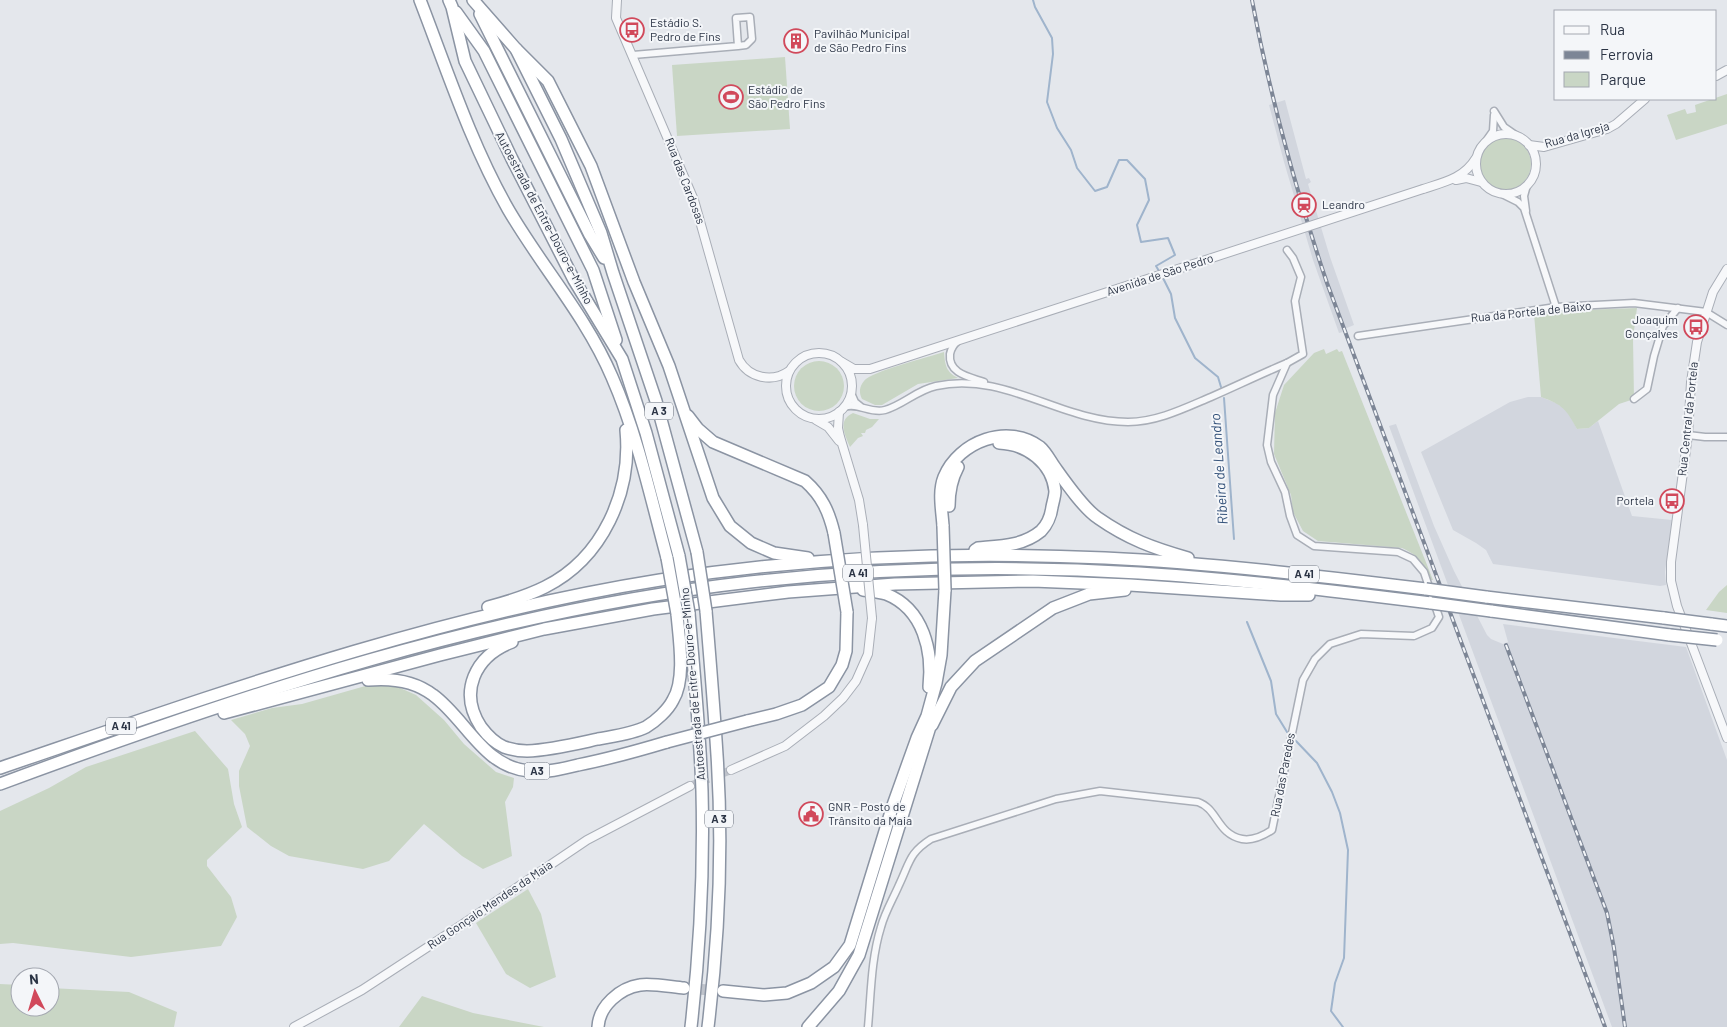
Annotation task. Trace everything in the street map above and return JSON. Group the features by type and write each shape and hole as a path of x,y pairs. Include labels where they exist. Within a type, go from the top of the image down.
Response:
{"highway":[{"path":"420,0 464,117 508,210 579,315 612,376 673,557 683,613 679,683 674,700 660,716 646,726 626,734 557,748 525,751 504,746 487,735 474,716 470,695 473,678 485,659 498,649 544,629"},
{"name":"Autoestrada de Entre-Douro-e-Minho","path":"473,0 516,49 561,139 601,232 656,401 697,552 706,611 717,756 719,852 716,935 708,1027"},
{"name":"A 3","path":"473,0 590,234 613,273"},
{"name":"Autoestrada de Entre-Douro-e-Minho","path":"451,3 464,61 574,280 622,359 646,433 673,557"},
{"name":"A 3","path":"451,3 484,51 593,270 622,359"},
{"path":"516,49 548,81 591,166 634,282 669,366 713,498 730,526 751,543 774,553 833,561"},
{"path":"457,622 479,609 545,588 582,559 601,536 616,509 626,473 628,448 621,401"},
{"name":"A3","path":"340,682 391,679 412,683 433,694 452,712 479,745 504,765 529,772 554,770 601,760 747,721 802,705 829,687 842,665 846,651 847,612 834,533 830,515 824,503 816,490 805,481 713,442 698,429 683,409"},
{"path":"808,1027 839,991 858,955 927,735 948,656 946,526 941,491 944,477 953,461 970,446 987,438 1014,436 1027,440 1041,448 1068,486 1096,517 1139,543 1211,565"},
{"path":"946,526 952,478 958,467 971,454 989,445 1011,444 1032,452 1049,470 1055,493 1050,515 1042,530 1022,542 1008,546 978,548 962,555"},
{"name":"A 41","path":"0,768 282,672 457,622 561,598 662,580 752,568 833,561 962,555 1099,558 1211,565 1727,626"},
{"name":"A 41","path":"0,784 186,719 364,662 495,626 600,604 656,595 760,581 826,575 904,571 1056,570 1181,576 1360,594 1722,641"},
{"path":"186,719 225,713 544,629 665,607 755,595 829,588 962,582 1066,582 1280,595 1360,594"},
{"path":"927,735 951,687 961,675 975,661 1037,618 1054,608 1089,594 1162,587"},
{"path":"829,588 858,589 885,594 902,604 915,617 924,635 930,657 930,678 926,699 927,716"},
{"path":"723,992 764,995 787,993 811,983 834,967 850,945 893,805 927,716 942,656 948,590"},
{"name":"Autoestrada de Entre-Douro-e-Minho","path":"683,613 700,747 702,829 700,930 691,1027"},
{"path":"598,1027 598,1020 606,1005 621,992 640,985 684,988"}],"street":[{"name":"Rua das Cardosas","path":"616,0 616,18 694,200 739,360 750,374 770,377"},
{"path":"632,55 738,46 746,45 752,39 750,17 736,18 738,46"},
{"name":"Rua da Igreja","path":"1529,145 1544,147 1607,128 1616,124 1644,100"},
{"path":"1528,220 1524,196 1527,185 1535,172 1536,162 1534,153 1529,145 1504,127 1494,112 1493,131 1478,152 1475,162 1476,173 1488,189 1518,202 1524,208 1556,307"},
{"path":"1486,141 1500,134 1517,136"},
{"name":"Avenida de São Pedro","path":"1449,181 1464,173 1477,156"},
{"name":"Avenida de São Pedro","path":"852,389 858,377 870,369 1449,181 1466,178 1482,183"},
{"path":"1500,194 1516,192 1527,185"},
{"path":"960,340 954,344 950,353 951,365 956,371 1100,420 1128,422 1158,418 1287,363 1303,354 1295,301 1301,277 1293,258 1287,250"},
{"name":"Rua Central da Portela","path":"1727,269 1713,292 1697,342 1670,581 1677,606 1727,738"},
{"name":"Rua da Portela de Baixo","path":"1358,336 1556,307 1634,303 1706,312"},
{"path":"1634,399 1647,389 1663,326 1678,308"},
{"path":"1706,312 1727,325"},
{"path":"786,394 786,378 789,371 795,362 813,353 824,353 842,362 850,376 855,402 871,411 887,409 936,386 982,384 1000,387"},
{"name":"Avenida de São Pedro","path":"842,362 854,369 870,369"},
{"name":"Rua das Paredes","path":"868,1027 875,952 881,926 888,906 912,856 919,846 932,838 1056,799 1100,791 1198,802 1204,804 1229,835 1245,840 1256,839 1272,830 1303,680 1315,658 1330,644 1361,634 1414,636 1432,628 1439,617 1424,572 1413,558 1398,552 1314,546 1297,535 1290,516 1285,492 1271,462 1267,445 1273,395 1287,363"},
{"path":"770,377 777,377 789,371"},
{"path":"770,377 781,384 793,407 804,416 828,427 842,447"},
{"path":"731,770 785,746 824,716 856,682 868,654 872,618 863,525 853,479 842,447 838,428 842,410 852,389"},
{"path":"811,418 826,418 854,406 864,408"},
{"path":"1688,435 1727,437"},
{"name":"Rua Gonçalo Mendes da Maia","path":"294,1027 362,990 587,840 690,786"}],"shaded area":[{"path":"1285,100 1306,179 1309,178 1311,182 1308,184 1330,257 1354,325 1339,333 1313,260 1269,105"},
{"path":"1528,397 1541,397 1556,403 1568,411 1577,429 1589,428 1598,421 1632,516 1672,520 1665,572 1666,585 1660,586 1493,564 1486,550 1453,530 1421,452 1510,402"},
{"path":"1396,424 1434,526 1454,571 1487,635 1491,639 1503,644 1508,642 1503,624 1686,647 1727,760 1727,1027 1612,1027 1389,426"}],"green space":[{"name":"Estádio de São Pedro Fins","path":"785,57 790,129 677,136 672,65"},
{"path":"1727,94 1727,124 1676,140 1667,115 1685,109 1687,114 1696,112 1695,105 1710,100 1717,100 1717,97"},
{"path":"1505,138 1519,142 1527,150 1531,164 1527,178 1519,186 1505,190 1491,186 1483,178 1479,164 1483,150 1491,142"},
{"path":"1637,308 1633,338 1634,399 1619,404 1589,428 1577,429 1563,408 1541,397 1534,314 1554,311"},
{"path":"1324,349 1326,354 1337,349 1339,352 1342,351 1433,580 1429,580 1422,564 1416,557 1402,548 1318,541 1303,531 1293,512 1291,495 1274,454 1275,413 1284,385 1314,353"},
{"path":"944,352 947,368 958,378 918,384 882,405 875,405 862,399 860,388 862,383 869,377"},
{"path":"814,361 824,361 837,368 844,381 844,391 837,404 824,411 814,411 805,407 798,400 794,391 794,381 798,372 805,365"},
{"path":"853,413 870,419 879,419 865,433 861,433 863,436 858,438 850,447 844,424 848,416"},
{"path":"1727,585 1727,613 1706,610 1719,592"},
{"path":"376,683 398,687 416,695 444,720 464,744 496,772 514,778 513,787 505,802 512,856 483,869 462,856 424,824 389,861 363,869 289,856 271,846 247,827 239,786 239,771 250,746 245,734 231,720 272,708 302,704"},
{"path":"195,731 228,769 234,804 242,827 207,860 207,866 231,897 237,917 221,946 131,957 13,943 0,944 0,811 49,788 86,767"},
{"path":"528,889 541,914 556,977 530,988 506,974 476,923"},
{"path":"0,984 10,984 10,1017 60,1017 60,989 129,992 177,1012 174,1027 0,1027"},
{"path":"422,996 473,1013 544,1027 399,1027"}],"waterway":[{"name":"Ribeira de Leandro","path":"1033,0 1052,38 1053,54 1047,102 1057,128 1071,150 1077,168 1095,191 1107,187 1119,160 1127,160 1145,179 1149,200 1137,225 1141,242 1168,238 1175,255 1156,266 1159,271"},
{"name":"Ribeira de Leandro","path":"1162,276 1171,294 1175,318 1195,358 1218,377 1221,387"},
{"name":"Ribeira de Leandro","path":"1224,398 1234,539"},
{"name":"Ribeira de Leandro","path":"1247,622 1271,681 1276,714 1287,732"},
{"name":"Ribeira de Leandro","path":"1296,741 1317,763 1332,792 1340,813 1348,850 1344,958 1335,983 1331,1011 1343,1027"}],"tunnel":[{"path":"690,786 731,770"},
{"path":"685,988 721,991"}],"railway":[{"path":"1252,0 1267,72 1285,143 1327,283 1605,1027"},
{"path":"1506,645 1607,913 1625,1027"}],"place":[{"name":"Estádio S. Pedro de Fins","path":"632,30"},
{"name":"Pavilhão Municipal de São Pedro Fins","path":"796,41"},
{"name":"Estádio de São Pedro Fins","path":"731,97"},
{"name":"Leandro","path":"1304,205"},
{"name":"Joaquim Gonçalves","path":"1696,327"},
{"name":"Portela","path":"1672,501"},
{"name":"GNR - Posto de Trânsito da Maia","path":"811,814"}]}
